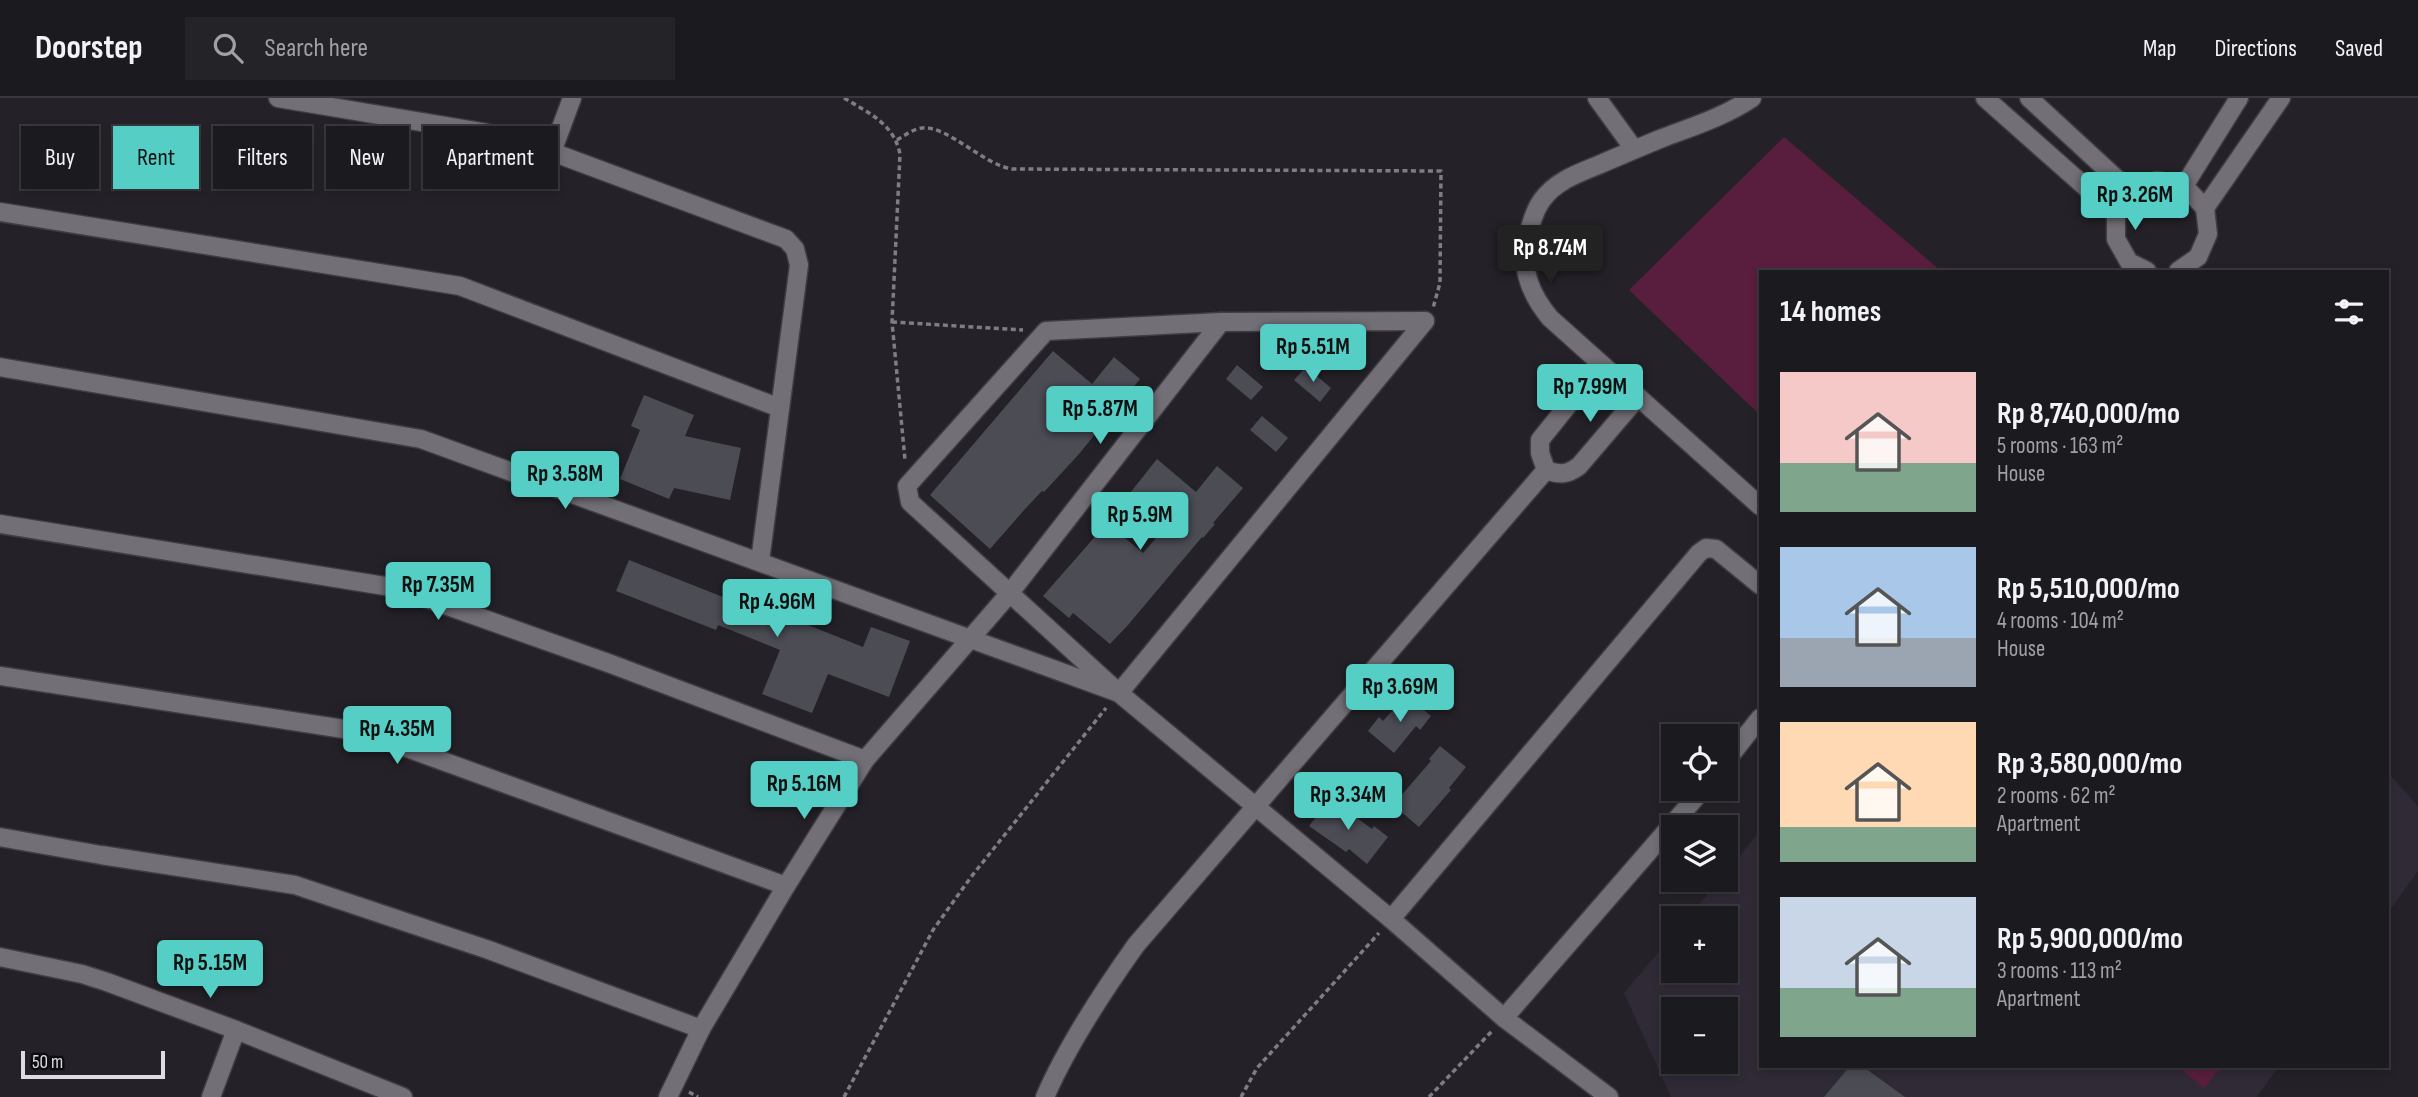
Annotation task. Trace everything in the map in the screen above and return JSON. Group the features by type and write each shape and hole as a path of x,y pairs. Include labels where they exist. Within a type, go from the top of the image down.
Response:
{"street":[{"path":"278,98 445,126"},
{"path":"558,136 572,98"},
{"path":"1597,98 1634,149"},
{"path":"1752,98 1720,117 1634,149 1572,176 1542,200 1531,222 1525,248 1526,277 1534,299 1550,318 1759,505"},
{"path":"1985,98 2116,214"},
{"path":"2029,98 2132,192"},
{"path":"2184,186 2239,98"},
{"path":"2205,208 2281,98"},
{"path":"558,154 786,239 795,249 799,265 760,561"},
{"path":"2143,270 2125,266 2116,239 2116,214 2132,192 2157,181 2184,186 2205,208 2208,234 2198,257 2179,270"},
{"path":"0,212 460,286 780,408"},
{"path":"1425,321 1221,322 1046,331 907,486 910,502 1119,693 1391,919 1504,1018 1609,1097"},
{"path":"1119,693 1425,321"},
{"path":"668,1097 701,1030 786,886 865,760 1009,594 1221,322"},
{"path":"1546,470 1540,453 1540,440 1601,364"},
{"path":"0,367 421,439 1119,693"},
{"path":"1546,470 1557,474 1569,473 1579,466 1638,397"},
{"path":"1045,1097 1053,1078 1136,945 1546,470"},
{"path":"0,524 397,588 611,664 865,760"},
{"path":"1391,919 1699,552 1706,548 1716,549 1759,583"},
{"path":"0,676 363,732 786,886"},
{"path":"1738,746 1759,719"},
{"path":"1504,1018 1693,801"},
{"path":"0,836 101,855 295,885 488,950 701,1030"},
{"path":"0,957 82,974 236,1030 403,1097"},
{"path":"211,1097 236,1030"}],"path":[{"path":"844,98 877,117 890,129 897,140 900,154 892,322 907,486"},
{"path":"897,140 918,129 930,128 999,165 1012,169 1441,171 1440,283 1436,304 1425,321"},
{"path":"892,322 1046,331"},
{"path":"844,1097 933,930 971,877 1119,693"},
{"path":"1241,1097 1257,1068 1391,919"},
{"path":"1429,1097 1504,1018"}],"shaded area":[{"path":"1784,137 1940,270 1759,270 1759,414 1629,290"},
{"path":"2389,774 2418,806 2418,871 2389,911"},
{"path":"1759,832 1759,1068 2278,1068 2257,1097 1671,1097 1624,993 1661,949 1661,983 1738,983 1738,906 1698,906 1709,892 1738,892 1738,858"},
{"path":"2179,1068 2220,1068 2204,1088"}],"building":[{"path":"1053,351 1092,384 1114,357 1140,379 1079,454 990,549 930,495"},
{"path":"1237,365 1263,387 1251,400 1226,379"},
{"path":"1306,367 1331,388 1320,402 1294,380"},
{"path":"644,395 694,415 685,436 741,448 730,500 674,488 669,499 620,479 640,430 631,426"},
{"path":"1262,416 1288,438 1276,452 1250,430"},
{"path":"1157,459 1196,492 1217,466 1243,488 1110,644 1073,613 1069,618 1043,596 1107,523 1143,553 1168,524 1130,493"},
{"path":"629,560 746,606 748,601 863,647 871,627 910,641 889,697 828,674 812,713 762,694 780,650 718,625 716,630 616,591"},
{"path":"1406,695 1431,716 1420,730 1416,726 1394,753 1368,731 1379,717 1383,721"},
{"path":"1440,746 1466,767 1449,788 1451,790 1419,827 1393,805 1431,761 1429,759"},
{"path":"1329,800 1352,817 1353,815 1372,829 1374,826 1388,837 1367,864 1349,849 1346,852 1309,826"},
{"path":"1848,1068 1865,1068 1905,1097 1824,1097"}]}
